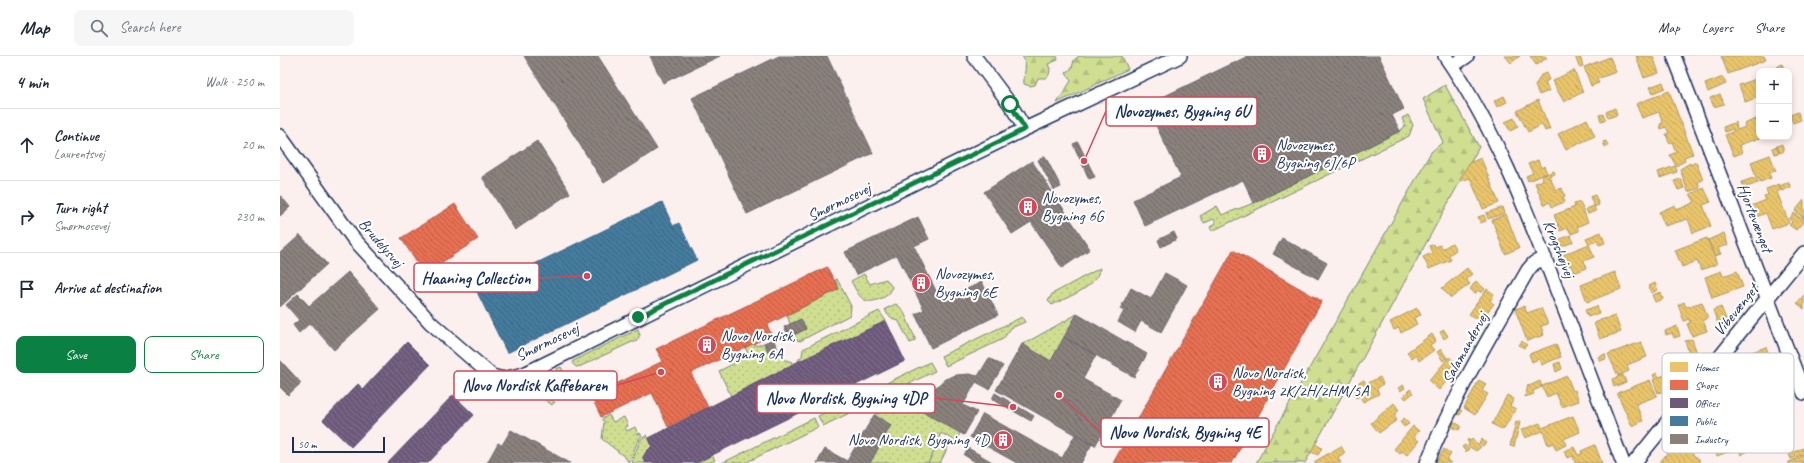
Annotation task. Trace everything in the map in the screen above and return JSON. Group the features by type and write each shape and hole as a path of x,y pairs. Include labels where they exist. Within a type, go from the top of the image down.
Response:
{"street":[{"path":"974,56 1010,104 1025,129"},
{"name":"Smørmosevej","path":"513,377 524,374 1025,129 1180,56"},
{"path":"1449,61 1467,56"},
{"name":"Hjortevænget","path":"1674,56 1789,353"},
{"name":"Krogshøjvej","path":"1449,61 1476,106 1512,178 1545,258 1623,463"},
{"name":"Brudelysvej","path":"280,136 353,238 431,323 492,376 503,378 513,377"},
{"name":"Vibevænget","path":"1723,353 1804,253"},
{"name":"Salamandervej","path":"1427,463 1436,440 1471,368 1528,270 1534,263 1545,258"},
{"name":"Hjortevænget","path":"1794,367 1804,393"},
{"name":"Vibevænget","path":"1634,463 1662,429"}],"green space":[{"path":"1022,56 1057,56 1058,60 1048,64 1050,69 1049,75 1046,78 1038,78 1035,85 1030,86 1024,84 1025,63"},
{"path":"1079,56 1122,56 1128,69 1057,103 1071,81 1066,73 1072,68 1074,60"},
{"path":"1445,85 1479,147 1305,463 1256,463 1431,152 1443,142 1423,99"},
{"path":"1408,115 1413,125 1409,136 1212,231 1210,227 1216,223 1214,219 1204,223 1200,216 1217,206 1222,215 1254,203 1400,131 1405,126 1402,118"},
{"path":"1100,268 1098,275 1093,281 1080,291 1052,305 1048,301 1052,294"},
{"path":"864,274 870,284 886,279 892,287 890,293 876,300 866,301 859,295 851,281"},
{"path":"837,279 851,306 850,315 800,341 791,338 790,337 806,329 801,319 790,324 787,315 839,289 835,280"},
{"path":"896,304 903,310 915,341 910,343 898,320 896,321 887,314 885,309"},
{"path":"879,311 886,321 799,362 798,360 802,356 803,349"},
{"path":"1077,314 1051,361 1022,344 1029,341"},
{"path":"1022,317 1025,322 1011,328 1003,339 946,366 941,356"},
{"path":"638,329 640,335 636,342 632,342 581,366 576,367 573,364 573,361"},
{"path":"754,343 756,346 764,343 770,355 779,351 783,359 792,362 792,365 731,396 719,371 749,356 745,347"},
{"path":"930,362 935,371 823,426 818,416"},
{"path":"561,367 570,382 557,399 539,389 536,382 557,372 556,369"},
{"path":"531,389 555,402 552,405"},
{"path":"906,399 910,405 960,433 956,441 941,433 938,440 949,446 946,451 937,447 928,463 870,463 891,425 874,415"},
{"path":"609,415 613,422 624,417 628,426 625,427 627,431 635,427 638,434 640,433 642,436 637,442 628,462 626,458 602,439 604,422 602,419"},
{"path":"814,418 818,427 745,463 722,463"},
{"path":"647,435 652,446 643,457 645,463 633,463 632,462 640,440"},
{"path":"937,446 946,451 940,463 928,463"},
{"path":"712,455 715,460 709,463 696,463"}],"building: Homes":[{"path":"1505,56 1520,56 1511,63"},
{"path":"1530,56 1545,56 1547,58 1536,65"},
{"path":"1575,56 1580,56 1583,66 1579,67"},
{"path":"1636,56 1653,56 1659,73 1644,78"},
{"path":"1721,56 1764,56 1766,60 1728,74"},
{"path":"1610,57 1616,72 1597,79 1599,83 1591,86 1584,67"},
{"path":"1782,64 1784,68 1777,68"},
{"path":"1574,70 1583,92 1564,102 1552,81"},
{"path":"1546,73 1549,80 1545,82 1549,91 1539,95 1535,86 1541,75"},
{"path":"1723,77 1726,84 1708,92 1705,84"},
{"path":"1756,79 1756,98 1745,102 1739,85"},
{"path":"1663,82 1665,88 1653,93 1650,87"},
{"path":"1669,91 1693,154 1684,157 1685,161 1676,166 1670,155 1676,152 1672,142 1669,143 1666,134 1669,133 1666,127 1661,129 1660,124 1663,123 1659,112 1642,118 1636,104"},
{"path":"1720,94 1724,104 1714,107 1710,98"},
{"path":"1504,96 1507,102 1497,107 1494,101"},
{"path":"1538,100 1550,129 1545,131 1542,125 1528,132 1517,111"},
{"path":"1615,108 1617,115 1608,118 1606,112"},
{"path":"1798,112 1801,120 1793,123 1792,114"},
{"path":"1603,114 1606,120 1601,121 1599,115"},
{"path":"1514,118 1518,127 1510,131 1505,122"},
{"path":"1587,119 1595,136 1566,150 1558,134"},
{"path":"1756,119 1756,139 1739,145 1742,153 1734,156 1725,135 1734,131 1733,129 1725,132 1723,127 1736,122 1737,130 1745,127 1744,124"},
{"path":"1606,141 1608,146 1605,147 1603,142"},
{"path":"1782,144 1784,151 1780,153 1777,146"},
{"path":"1777,146 1779,153 1774,154 1772,148"},
{"path":"1770,155 1776,171 1769,173 1771,178 1760,182 1759,177 1757,178 1758,183 1744,188 1742,182 1756,177 1751,162"},
{"path":"1481,158 1499,203 1483,209 1470,178 1461,181 1460,179 1469,163"},
{"path":"1538,160 1541,168 1544,166 1547,173 1528,181 1526,176 1533,173 1528,164"},
{"path":"1696,162 1703,180 1698,182 1700,188 1688,192 1680,169 1690,163 1690,165"},
{"path":"1675,166 1677,172 1660,178 1658,172"},
{"path":"1554,171 1555,174 1549,176 1556,190 1562,188 1565,196 1563,197 1565,202 1552,207 1550,202 1544,205 1535,183 1543,180 1542,176"},
{"path":"1681,179 1684,188 1678,190 1674,181"},
{"path":"1788,182 1791,187 1782,191 1780,186"},
{"path":"1779,184 1781,190 1777,192 1789,223 1772,229 1766,213 1756,217 1751,206 1766,200 1764,196 1768,195 1766,189"},
{"path":"1704,188 1711,202 1703,205 1711,226 1693,233 1688,219 1665,226 1659,212 1675,205 1677,210 1695,202 1690,194"},
{"path":"1595,195 1599,205 1594,207 1596,211 1588,214 1586,209 1594,206 1590,197"},
{"path":"1804,200 1804,219 1795,211"},
{"path":"1580,202 1588,222 1577,227 1579,231 1571,234 1568,228 1560,231 1554,215 1575,207 1574,204"},
{"path":"1503,207 1505,213 1488,219 1486,213"},
{"path":"1794,213 1804,221 1796,230 1789,225 1792,222 1789,219"},
{"path":"1506,214 1519,248 1505,254 1492,220"},
{"path":"1484,215 1486,221 1480,223 1478,217"},
{"path":"1601,232 1605,243 1599,245 1597,241 1589,244 1586,238"},
{"path":"1724,233 1728,245 1718,248 1721,254 1715,256 1708,240"},
{"path":"1571,235 1573,242 1561,247 1558,240"},
{"path":"1707,238 1717,264 1701,270 1697,261 1682,267 1675,250"},
{"path":"1452,243 1456,250 1449,255 1451,260 1429,269 1423,257 1432,253 1429,246 1434,244 1435,247 1440,245 1442,249"},
{"path":"1589,244 1594,257 1584,261 1587,268 1574,273 1571,265 1566,267 1562,255"},
{"path":"1467,268 1472,274 1466,279 1470,284 1451,298 1442,288"},
{"path":"1721,271 1723,276 1737,271 1743,287 1712,298 1705,277"},
{"path":"1615,272 1621,289 1587,302 1581,285"},
{"path":"1476,281 1485,289 1481,293 1478,290 1475,294 1470,289"},
{"path":"1655,283 1658,290 1651,293 1649,286"},
{"path":"1487,289 1494,294 1490,301 1494,304 1480,321 1477,318 1476,319 1469,314"},
{"path":"1661,292 1663,299 1655,302 1652,295"},
{"path":"1804,295 1804,309 1797,303"},
{"path":"1684,302 1686,307 1702,302 1708,318 1703,320 1707,331 1692,336 1687,324 1690,323 1689,319 1684,321 1678,305"},
{"path":"1524,306 1527,313 1541,308 1548,324 1541,326 1544,335 1527,341 1515,309"},
{"path":"1597,306 1599,313 1588,317 1585,310"},
{"path":"1721,307 1727,321 1718,324 1713,310"},
{"path":"1417,308 1421,315 1414,318 1417,324 1401,333 1399,328 1394,330 1390,322"},
{"path":"1615,316 1621,332 1600,339 1594,323"},
{"path":"1677,326 1680,336 1674,338 1672,333 1666,335 1665,331"},
{"path":"1444,330 1448,336 1444,339 1440,332"},
{"path":"1432,334 1436,341 1430,345 1434,350 1419,361 1416,355 1412,358 1407,352"},
{"path":"1692,339 1697,353 1689,353 1685,341"},
{"path":"1522,341 1527,345 1524,348 1519,345"},
{"path":"1641,342 1647,357 1627,365 1629,371 1618,376 1608,354"},
{"path":"1556,344 1561,357 1541,365 1539,359 1532,362 1529,354"},
{"path":"1766,347 1768,353 1749,353"},
{"path":"1441,349 1447,358 1443,361 1437,352"},
{"path":"1605,354 1606,359 1600,361 1598,357"},
{"path":"1449,357 1455,362 1450,368 1455,372 1439,390 1429,381"},
{"path":"1560,362 1562,369 1556,372 1554,364"},
{"path":"1657,373 1659,377 1662,376 1662,392 1658,393 1653,380 1655,379 1653,375"},
{"path":"1623,375 1626,382 1614,387 1612,379"},
{"path":"1567,376 1579,401 1562,407 1556,393 1547,397 1542,386"},
{"path":"1380,377 1383,384 1377,389 1379,394 1363,402 1360,396 1356,398 1353,391 1359,388 1357,384 1364,380 1366,384"},
{"path":"1479,380 1486,384 1482,391 1488,394 1475,415 1464,408"},
{"path":"1650,380 1657,396 1636,404 1643,421 1632,426 1617,393"},
{"path":"1540,381 1542,387 1533,391 1534,394 1525,397 1528,385 1529,386"},
{"path":"1403,385 1405,388 1400,391 1398,388"},
{"path":"1410,389 1413,393 1406,399 1403,396"},
{"path":"1507,395 1514,399 1510,406 1516,409 1503,430 1492,424"},
{"path":"1394,403 1399,410 1394,416 1397,420 1379,433 1371,423"},
{"path":"1458,410 1462,411 1460,415 1456,414"},
{"path":"1573,416 1580,432 1564,439 1566,445 1556,450 1553,443 1548,445 1543,431 1525,438 1521,430 1540,423 1542,428"},
{"path":"1404,418 1409,424 1404,427 1400,422"},
{"path":"1516,421 1520,422 1514,447 1510,446"},
{"path":"1454,422 1461,426 1459,430 1452,427"},
{"path":"1413,426 1419,431 1414,437 1419,441 1407,455 1402,451 1400,454 1394,449"},
{"path":"1468,439 1470,441 1472,439 1481,447 1476,451 1468,446"},
{"path":"1482,439 1486,443 1483,446 1479,443"},
{"path":"1315,444 1322,448 1318,455 1311,452"},
{"path":"1465,445 1469,449 1466,452 1462,447"},
{"path":"1595,445 1602,463 1575,463 1573,456 1567,458 1564,451 1574,447 1578,455 1582,454 1581,451"},
{"path":"1341,446 1345,453 1338,457 1341,463 1314,462"},
{"path":"1804,448 1804,463 1787,463 1802,456 1801,455 1791,459 1789,454"},
{"path":"1444,449 1451,454 1447,460 1451,463 1436,463"},
{"path":"1668,453 1691,453 1700,460 1698,463 1659,463"},
{"path":"1716,453 1725,453 1717,456"}],"building: Shops":[{"path":"455,204 478,239 424,274 401,238"},
{"name":"Novo Nordisk, Bygning 2K/2H/2HM/5A","path":"1233,250 1322,301 1232,463 1113,463"},
{"name":"Novo Nordisk, Bygning 6A","path":"827,267 839,289 767,325 772,335 691,373 708,407 668,427 652,393 601,417 591,396 663,361 656,349"}],"building: Offices":[{"path":"886,321 905,361 696,463 645,463 643,457 652,446 649,438 795,363"},
{"path":"407,342 430,365 351,447 323,420 358,384 363,389"},
{"path":"453,395 474,415 428,463 388,463"}],"building: Public":[{"path":"662,202 673,226 679,223 697,260 507,353 477,292"}],"building: Industry":[{"path":"524,56 598,56 657,149 604,183"},
{"path":"650,56 720,56 663,83"},
{"path":"779,56 827,56 873,153 747,214 692,98"},
{"name":"Novozymes, Bygning 6J/6P","path":"1248,56 1379,56 1404,109 1392,115 1400,131 1254,203 1243,180 1145,226 1133,200 1181,177 1146,105"},
{"path":"537,141 570,193 515,230 482,177"},
{"path":"1078,142 1095,177 1089,179 1073,144"},
{"path":"1045,156 1061,187 1054,190 1038,160"},
{"name":"Novozymes, Bygning 6G","path":"1032,161 1090,249 1062,268 1031,222 1012,234 984,192"},
{"path":"280,195 290,207 280,216"},
{"name":"Novozymes, Bygning 6E","path":"918,217 929,239 914,246 941,301 982,282 998,315 931,348 915,314 924,310 897,255 856,275 845,252"},
{"path":"1174,232 1177,239 1161,247 1158,240"},
{"path":"300,235 327,264 280,307 280,253"},
{"path":"1282,238 1327,263 1318,279 1273,254"},
{"path":"348,272 380,309 334,350 310,323 299,333 293,325 299,320 286,305 298,294 309,306"},
{"path":"1165,273 1187,285 1161,332 1141,321 1135,332 1118,322 1124,311 1120,309 1131,288 1151,299"},
{"path":"1077,314 1147,354 1134,377 1064,337"},
{"path":"801,319 806,329 789,337 784,327"},
{"path":"1064,337 1096,355 1083,379 1121,400 1095,446 996,390 1022,344 1051,361"},
{"path":"773,339 779,351 770,355 764,343"},
{"path":"989,358 1003,366 989,389 976,382 963,405 977,412 964,435 918,409 931,386 935,388 945,379 956,375 969,374 978,376"},
{"path":"280,360 301,383 288,395 280,387"},
{"path":"995,393 1034,416 1031,421 992,399"},
{"name":"Novo Nordisk, Bygning 4D","path":"983,414 1062,458 1075,435 1092,444 1081,463 1017,463 970,437"},
{"path":"874,415 891,425 870,463 817,463 825,449 847,461"},
{"path":"511,430 570,463 487,463 498,443 502,445"},
{"path":"968,448 994,463 977,463 964,455"}],"place":[{"name":"Novozymes, Bygning 6J/6P","path":"1262,154"},
{"name":"Novozymes, Bygning 6U","path":"1084,161"},
{"name":"Novozymes, Bygning 6G","path":"1028,207"},
{"name":"Haaning Collection","path":"587,276"},
{"name":"Novozymes, Bygning 6E","path":"921,283"},
{"name":"Novo Nordisk, Bygning 6A","path":"707,345"},
{"name":"Novo Nordisk Kaffebaren","path":"661,372"},
{"name":"Novo Nordisk, Bygning 2K/2H/2HM/5A","path":"1218,382"},
{"name":"Novo Nordisk, Bygning 4E","path":"1059,395"},
{"name":"Novo Nordisk, Bygning 4DP","path":"1013,407"},
{"name":"Novo Nordisk, Bygning 4D","path":"1003,440"}],"route":[{"path":"638,317 820,230 1025,129 1010,104"}]}
